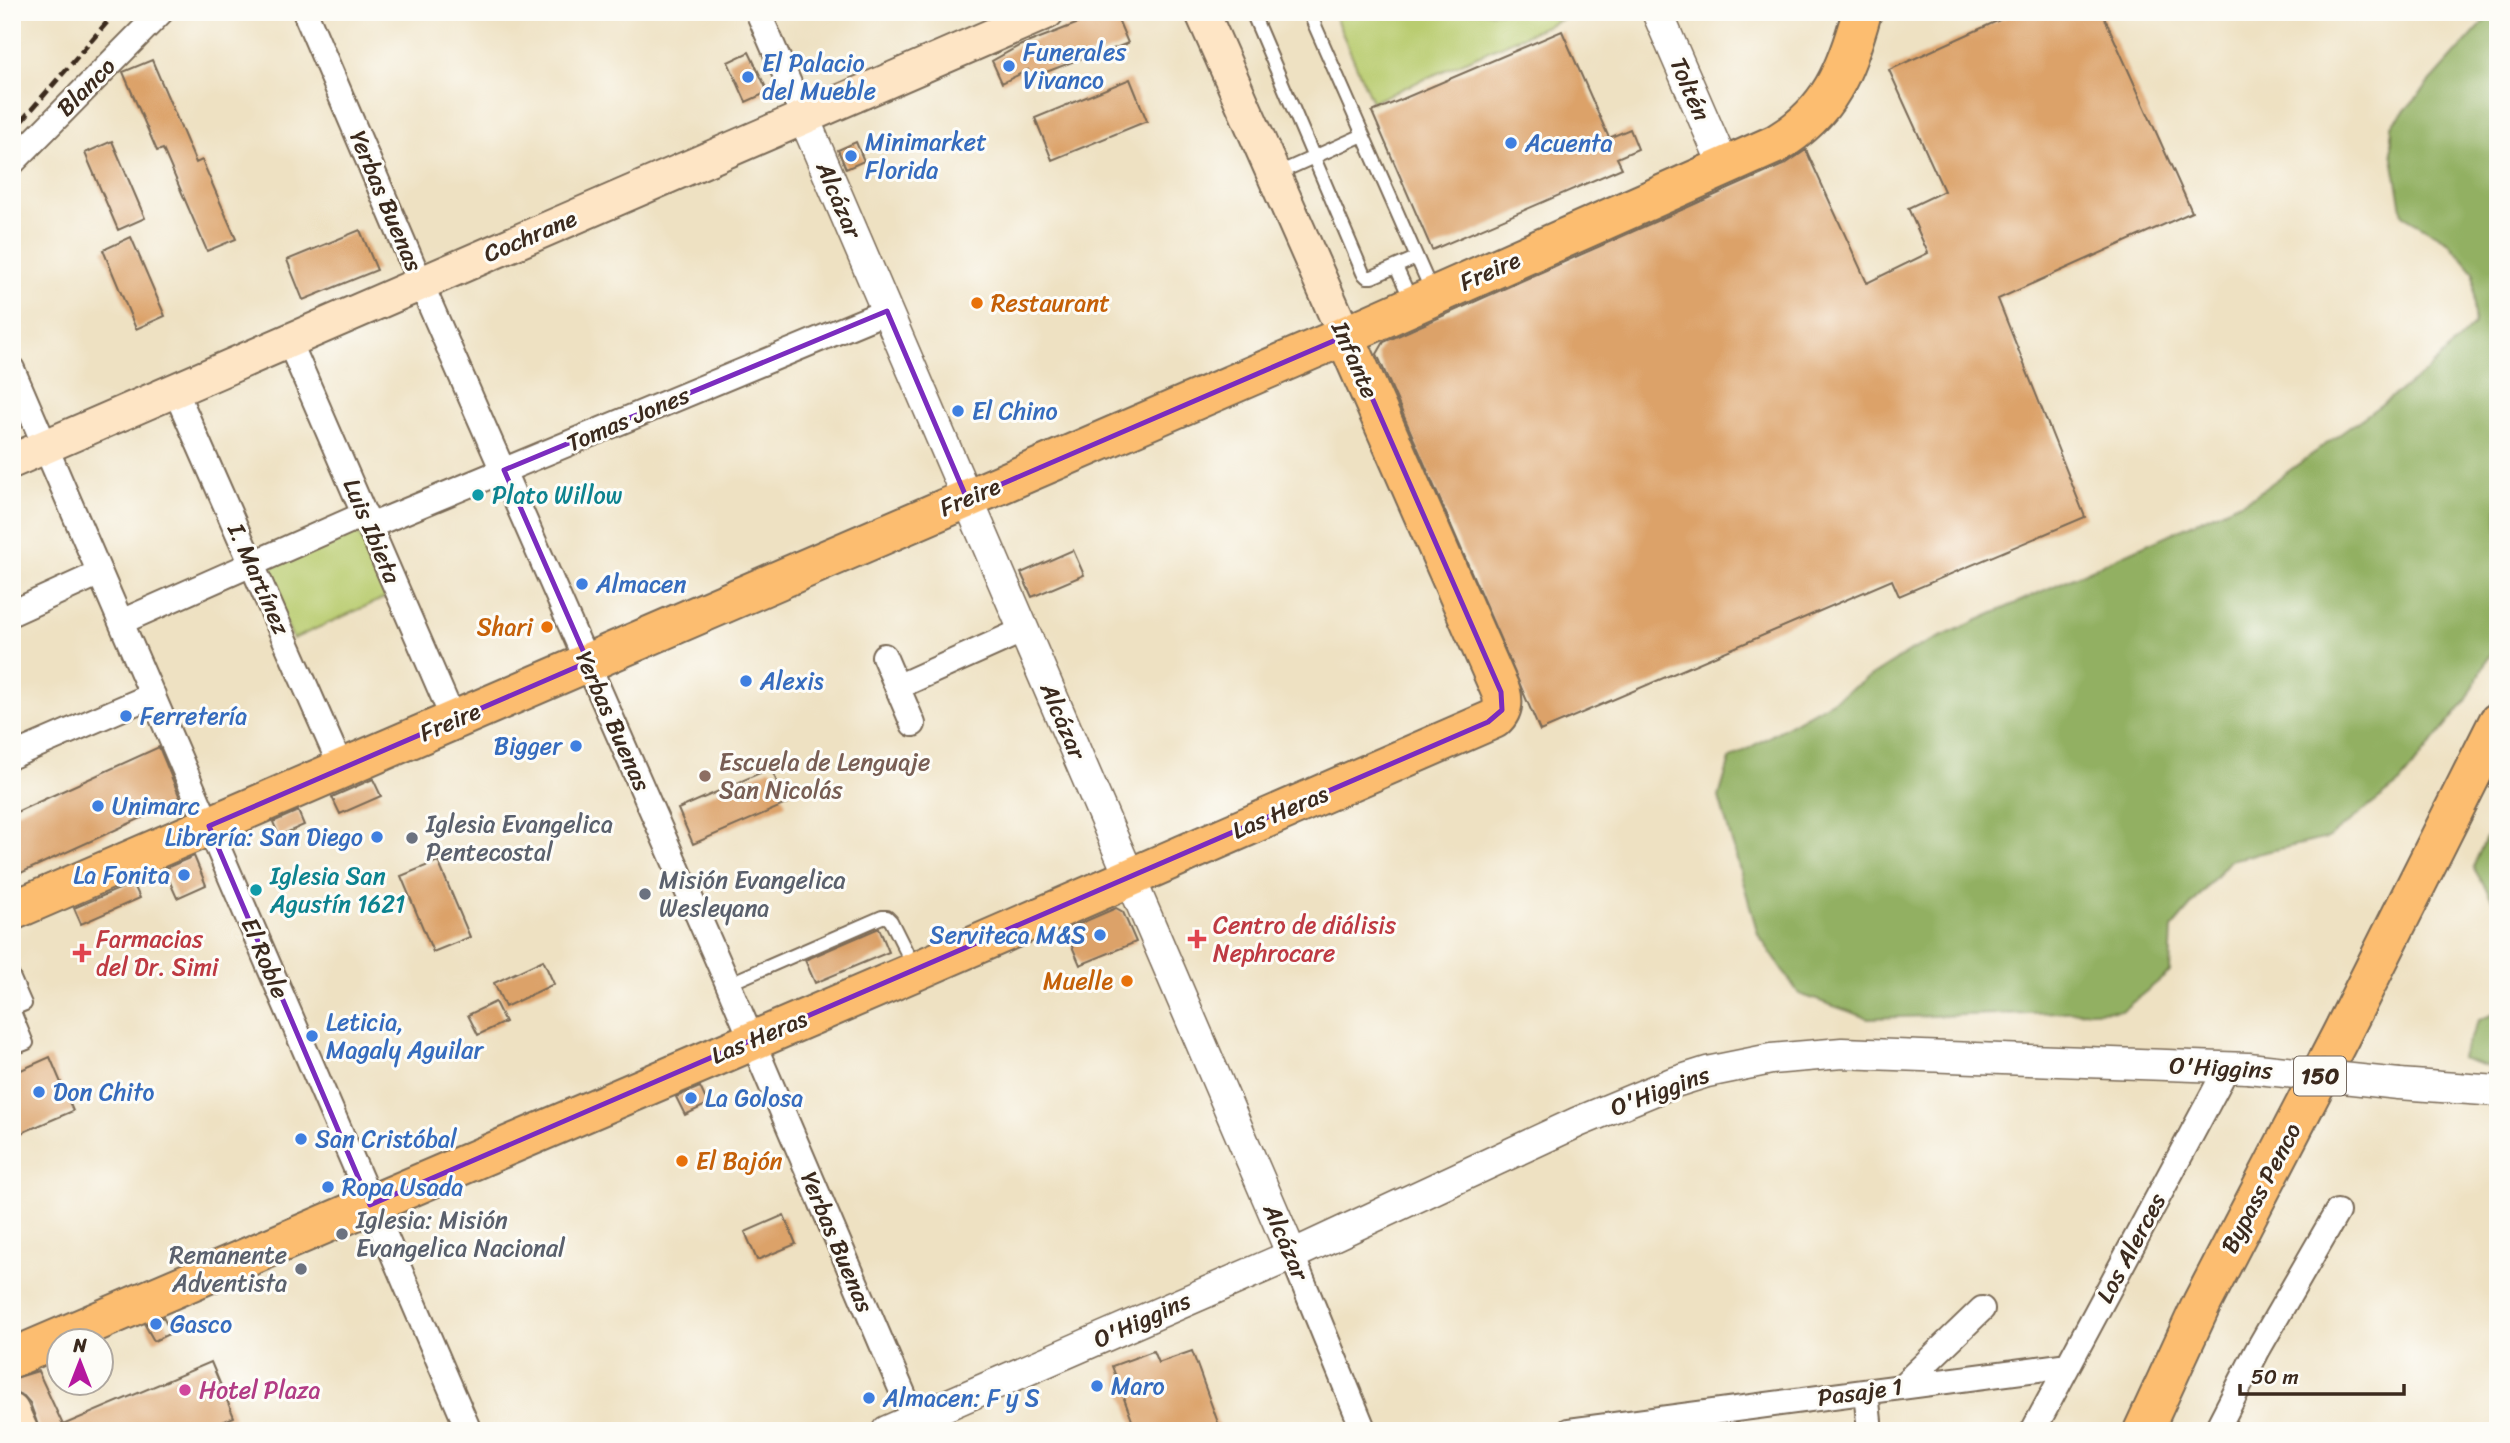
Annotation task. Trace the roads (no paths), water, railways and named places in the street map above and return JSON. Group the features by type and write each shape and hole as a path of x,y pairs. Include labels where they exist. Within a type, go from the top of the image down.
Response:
{"main road":[{"name":"Cochrane","path":"12,461 1047,12"},
{"name":"Infante","path":"1202,12 1501,692 1502,710"},
{"name":"Freire","path":"12,911 1345,336 1776,144 1818,112 1841,77 1862,12"},
{"name":"Las Heras","path":"12,1358 916,971 1488,722 1502,710"},
{"name":"Bypass Penco","path":"2143,1431 2202,1303 2342,1035 2498,722"},
{"path":"12,1411 21,1431"}],"street":[{"name":"Blanco","path":"12,163 161,12"},
{"name":"Yerbas Buenas","path":"305,12 421,284 728,984 907,1427"},
{"name":"Alcázar","path":"758,12 1292,1255 1364,1431"},
{"name":"Toltén","path":"1657,12 1724,166"},
{"name":"Tomas Jones","path":"121,622 252,564 504,471 887,311"},
{"name":"Luis Ibieta","path":"289,341 454,720"},
{"name":"El Roble","path":"12,369 370,1205 470,1431"},
{"name":"I. Martínez","path":"175,390 342,769"},
{"path":"12,613 100,573"},
{"path":"897,687 1024,630"},
{"path":"884,656 913,724"},
{"path":"12,756 153,695"},
{"name":"O'Higgins","path":"907,1427 1292,1255 1629,1100 1672,1083 1744,1064 1798,1055 1842,1053 2238,1067 2399,1084 2498,1091"},
{"name":"Los Alerces","path":"2034,1431 2068,1365 2238,1067"},
{"path":"2216,1431 2257,1351 2337,1212"},
{"path":"1901,1387 1982,1309"},
{"name":"Pasaje 1","path":"1569,1431 1708,1422 1866,1392 2068,1365"},
{"path":"1866,1392 1870,1431"}],"lane":[{"path":"1252,12 1363,273 1372,277 1416,258"},
{"path":"1309,12 1416,258 1424,301"},
{"path":"1274,175 1363,135"},
{"path":"1396,267 1424,301"},
{"path":"728,984 882,917 891,921 916,971"},
{"path":"12,974 25,1004 13,1009 27,1043 12,1049"}],"railway":[{"path":"12,132 116,12"}],"place":[{"name":"Funerales Vivanco","path":"1009,66"},
{"name":"El Palacio del Mueble","path":"748,77"},
{"name":"Acuenta","path":"1511,143"},
{"name":"Minimarket Florida","path":"851,156"},
{"name":"Restaurant","path":"977,303"},
{"name":"El Chino","path":"958,411"},
{"name":"Plato Willow","path":"478,495"},
{"name":"Almacen","path":"582,584"},
{"name":"Shari","path":"547,627"},
{"name":"Alexis","path":"746,681"},
{"name":"Ferretería","path":"126,716"},
{"name":"Bigger","path":"576,746"},
{"name":"Escuela de Lenguaje San Nicolás","path":"705,776"},
{"name":"Unimarc","path":"98,806"},
{"name":"Librería: San Diego","path":"377,837"},
{"name":"Iglesia Evangelica Pentecostal","path":"412,838"},
{"name":"La Fonita","path":"184,875"},
{"name":"Iglesia San Agustín 1621","path":"256,890"},
{"name":"Misión Evangelica Wesleyana","path":"645,894"},
{"name":"Serviteca M&S","path":"1100,935"},
{"name":"Centro de diálisis Nephrocare","path":"1197,939"},
{"name":"Farmacias del Dr. Simi","path":"82,953"},
{"name":"Muelle","path":"1127,981"},
{"name":"Leticia, Magaly Aguilar","path":"312,1036"},
{"name":"Don Chito","path":"39,1092"},
{"name":"La Golosa","path":"691,1098"},
{"name":"San Cristóbal","path":"301,1139"},
{"name":"El Bajón","path":"682,1161"},
{"name":"Ropa Usada","path":"328,1187"},
{"name":"Iglesia: Misión Evangelica Nacional","path":"342,1234"},
{"name":"Remanente Adventista","path":"301,1269"},
{"name":"Gasco","path":"156,1324"},
{"name":"Maro","path":"1097,1386"},
{"name":"Hotel Plaza","path":"185,1390"},
{"name":"Almacen: F y S","path":"869,1398"}]}
